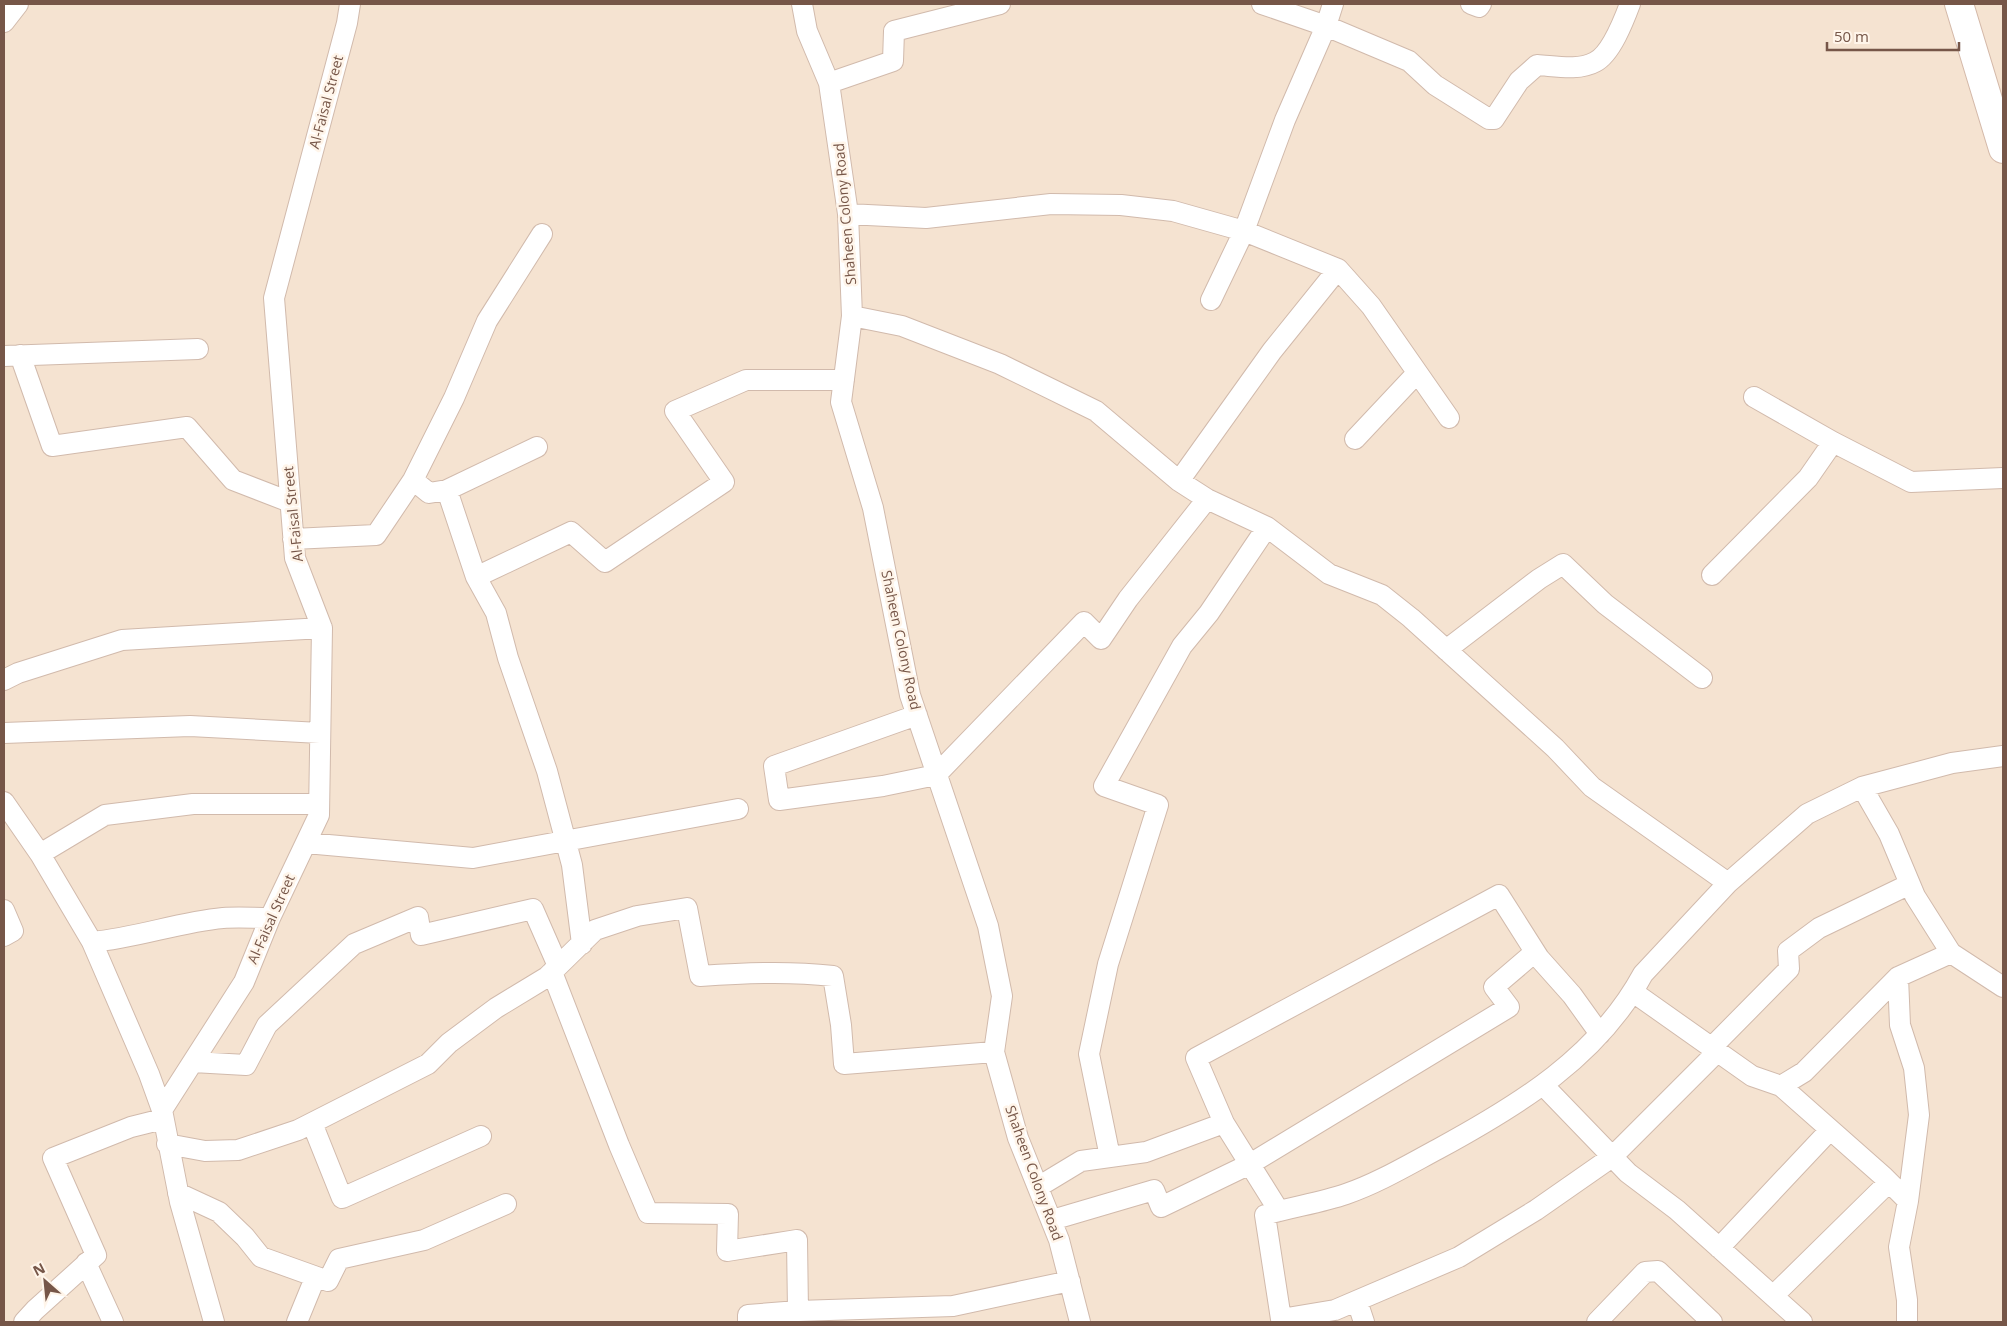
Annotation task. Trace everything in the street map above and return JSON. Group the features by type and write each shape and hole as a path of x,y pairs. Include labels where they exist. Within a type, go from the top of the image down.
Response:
{"street":[{"path":"4,22 18,4"},
{"name":"Al-Faisal Street","path":"162,1114 244,982 270,918 319,814 322,628 295,558 274,298 347,23 350,4"},
{"name":"Shaheen Colony Road","path":"802,4 807,31 828,82 848,214 852,316 841,402 873,508 908,686 936,775 988,926 1002,996 994,1052 1018,1138 1059,1240 1080,1322"},
{"path":"828,82 894,61 894,32 1000,4"},
{"path":"1262,4 1326,26 1409,61 1435,85 1489,120 1494,119 1519,81 1537,65 1576,67 1596,62 1616,39 1630,4"},
{"path":"1211,300 1244,231 1285,120 1326,26 1333,4"},
{"path":"1471,4 1480,8 1481,4"},
{"path":"1959,4 1999,120 2003,150"},
{"path":"848,214 926,218 1050,204 1121,205 1173,210 1244,231 1338,269 1371,306 1449,418"},
{"path":"293,539 376,535 413,480 454,398 487,321 542,234"},
{"path":"1179,481 1272,351 1338,269"},
{"path":"852,316 902,326 1000,364 1096,411 1179,481 1208,499 1267,527 1329,574 1382,595 1555,748 1592,788 1728,883"},
{"path":"198,349 12,355 52,446 187,427 233,480 290,502"},
{"path":"1355,439 1417,373"},
{"path":"476,577 571,532 605,562 724,482 675,411 746,380 844,380"},
{"path":"1754,397 1833,442 1911,482 2003,478"},
{"path":"1712,575 1808,478 1833,442"},
{"path":"413,480 429,493 447,490 537,447"},
{"path":"447,490 476,577 496,613 508,658 547,771 572,865 582,944"},
{"path":"917,715 774,766 780,800 883,786 936,775 1084,622 1101,640 1128,599 1208,499"},
{"path":"1110,1157 1089,1054 1108,964 1158,805 1104,786 1182,646 1209,613 1267,527"},
{"path":"1446,650 1539,579 1563,564 1605,604 1702,678"},
{"path":"4,680 18,673 122,640 322,628"},
{"path":"4,733 190,726 320,733"},
{"path":"1910,884 1819,928 1788,951 1789,969 1612,1157 1536,1210 1459,1257 1357,1301 1335,1310 1281,1319 1265,1215 1346,1194 1404,1168 1544,1086 1590,1047 1633,992 1643,974 1728,883 1807,814 1862,787 1952,764 2003,756"},
{"path":"1862,787 1889,834 1910,884 1951,953 2003,987"},
{"path":"4,802 40,854 92,942 149,1074 162,1114 178,1193 214,1322"},
{"path":"40,854 105,816 193,804 319,804"},
{"path":"306,843 474,858 738,810"},
{"path":"1279,1211 1224,1123 1196,1058 1499,895 1535,952 1572,995 1600,1034"},
{"path":"167,1144 205,1151 238,1150 298,1130 428,1064 449,1043 496,1008 555,969 596,930 637,916 687,908 700,976 765,972 833,976 841,1025 844,1064 994,1052"},
{"path":"193,1062 246,1065 267,1025 354,944 418,916 421,935 533,909 619,1145 648,1213 728,1214 727,1251 797,1240 798,1311"},
{"path":"4,910 13,931 4,936"},
{"path":"92,942 124,939 167,928 223,918 270,918"},
{"path":"1052,1220 1154,1190 1160,1207 1250,1164 1509,1007 1494,987 1535,952"},
{"path":"1781,1086 1804,1072 1898,978 1951,953"},
{"path":"1898,978 1900,1025 1914,1068 1919,1115 1908,1201 1899,1247 1907,1300 1907,1322"},
{"path":"1633,992 1752,1076 1781,1086 1908,1201"},
{"path":"1544,1086 1628,1173 1677,1210 1802,1322"},
{"path":"24,1322 96,1254 53,1158 162,1114"},
{"path":"312,1123 342,1198 481,1136"},
{"path":"1038,1187 1081,1162 1146,1152 1224,1123"},
{"path":"1719,1248 1830,1130"},
{"path":"1773,1296 1889,1182"},
{"path":"178,1193 219,1212 245,1237 260,1256 315,1278 328,1281 339,1259 424,1240 506,1204"},
{"path":"86,1264 113,1322"},
{"path":"1597,1322 1645,1272 1653,1270 1658,1271 1712,1322"},
{"path":"297,1322 315,1278"},
{"path":"748,1322 748,1315 798,1311 887,1315 953,1306 1070,1281"},
{"path":"1357,1301 1364,1322"}],"shaded area":[{"path":"4,4 2003,4 2003,1322 4,1322"}]}
